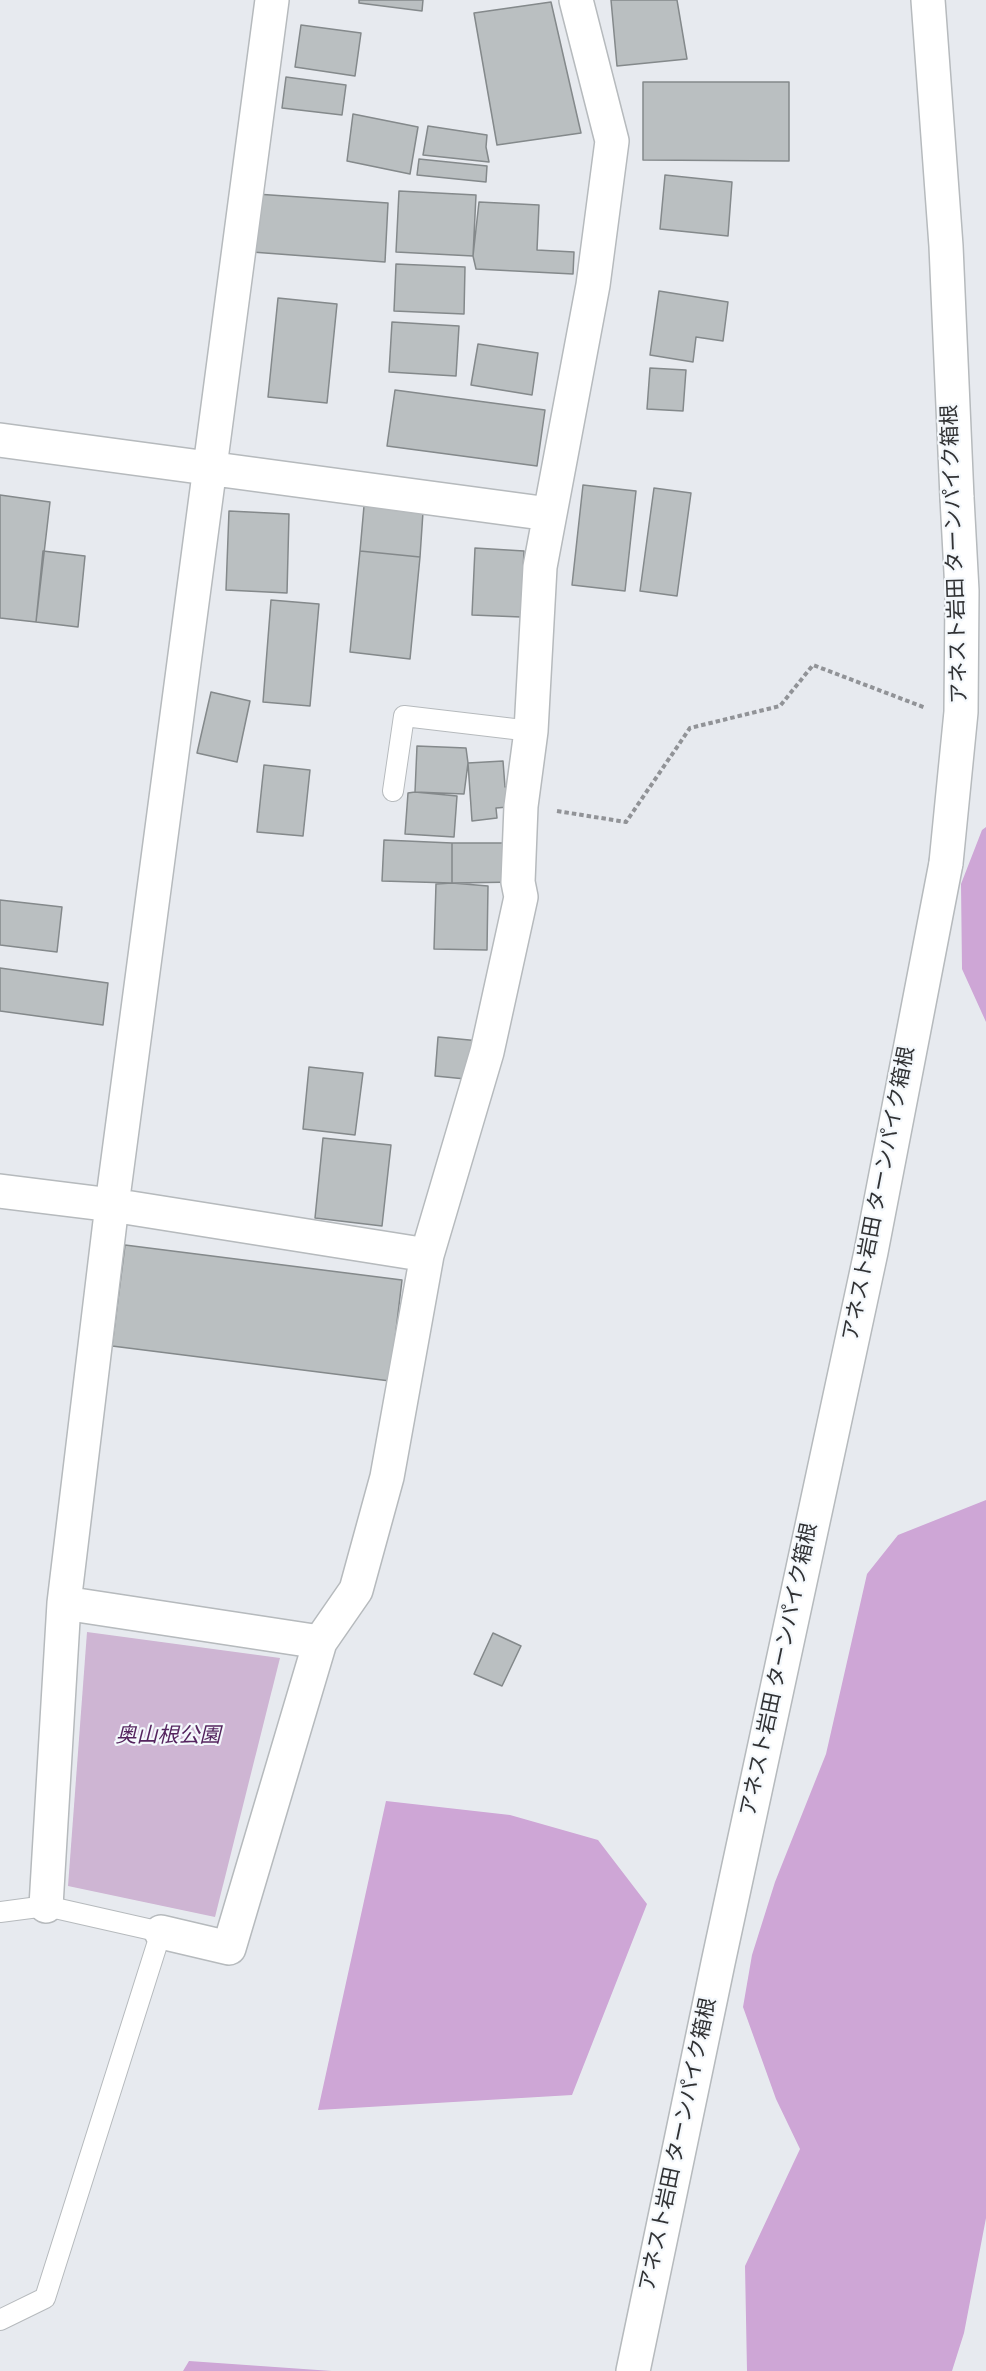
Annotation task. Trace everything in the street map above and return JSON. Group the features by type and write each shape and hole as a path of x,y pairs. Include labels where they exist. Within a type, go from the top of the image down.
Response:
{"street":[{"path":"46,1905 63,1603 112,1205 272,0"},
{"path":"161,1932 230,1948 320,1642 356,1590 387,1477 427,1255 488,1052 521,897 518,882 521,806 531,731 540,567 593,285 612,141 576,0"},
{"name":"アネスト岩田 ターンパイク箱根","path":"633,2371 717,1964 871,1252 945,863 961,712 962,591 946,246 928,0"},
{"path":"0,440 549,514"},
{"path":"0,1191 112,1205 427,1255"},
{"path":"63,1603 320,1642"}],"lane":[{"path":"393,791 404,716 531,731"},
{"path":"0,1912 46,1905 161,1932 45,2298 0,2320"}],"path":[{"path":"521,806 626,822 690,729 780,706 813,665 927,709"}],"green space":[{"name":"奥山根公園","path":"87,1632 280,1658 215,1917 68,1886"}],"shaded area":[{"path":"986,827 986,1022 962,969 961,884 982,830"},
{"path":"986,1500 986,2218 964,2333 952,2371 747,2371 745,2266 800,2149 776,2099 743,2007 752,1955 775,1882 826,1754 867,1574 898,1535"},
{"path":"386,1801 510,1815 598,1840 647,1904 572,2095 318,2110"},
{"path":"189,2361 332,2371 183,2371"}],"building":[{"path":"359,0 423,0 422,11 359,3"},
{"path":"611,0 677,0 687,59 617,66"},
{"path":"551,2 581,133 497,145 474,13"},
{"path":"301,25 361,33 355,76 295,67"},
{"path":"286,77 346,85 342,115 282,108"},
{"path":"643,82 789,82 789,161 643,160"},
{"path":"353,114 418,127 410,174 347,161"},
{"path":"428,126 487,135 486,147 489,162 423,155"},
{"path":"419,159 487,166 486,182 417,175"},
{"path":"665,175 732,182 728,236 660,229"},
{"path":"399,191 476,195 473,256 396,252"},
{"path":"256,194 388,203 385,262 252,252"},
{"path":"479,202 539,205 537,250 574,252 573,274 476,269 473,256"},
{"path":"396,264 465,267 464,314 394,311"},
{"path":"659,291 728,302 723,341 696,337 693,362 650,355"},
{"path":"278,298 337,304 327,403 268,397"},
{"path":"392,322 459,326 456,376 389,372"},
{"path":"478,344 538,353 532,395 471,385"},
{"path":"650,368 686,370 683,411 647,409"},
{"path":"395,390 545,410 537,466 387,446"},
{"path":"583,485 636,491 625,591 572,585"},
{"path":"654,488 691,493 677,596 640,591"},
{"path":"0,495 50,502 36,622 0,618"},
{"path":"364,506 423,512 420,557 360,551"},
{"path":"229,511 289,514 287,593 226,590"},
{"path":"475,548 524,551 521,617 472,615"},
{"path":"43,551 85,556 78,627 36,622"},
{"path":"360,551 420,557 410,659 350,652"},
{"path":"271,600 319,604 310,706 263,702"},
{"path":"211,692 250,701 237,762 197,753"},
{"path":"417,746 466,748 468,763 464,794 415,792"},
{"path":"503,761 505,787 519,787 521,806 496,808 497,818 472,821 468,763"},
{"path":"264,765 310,770 303,836 257,832"},
{"path":"408,793 457,796 454,837 405,834"},
{"path":"384,840 452,843 452,883 382,881"},
{"path":"452,843 508,843 518,882 452,883"},
{"path":"436,884 488,886 487,950 434,949"},
{"path":"0,900 62,907 57,952 0,945"},
{"path":"0,968 108,983 103,1025 0,1011"},
{"path":"438,1037 480,1041 476,1080 435,1076"},
{"path":"309,1067 363,1073 355,1135 303,1129"},
{"path":"323,1138 391,1145 382,1226 315,1218"},
{"path":"125,1245 402,1280 390,1381 112,1346"},
{"path":"493,1633 521,1646 502,1686 474,1674"}]}
